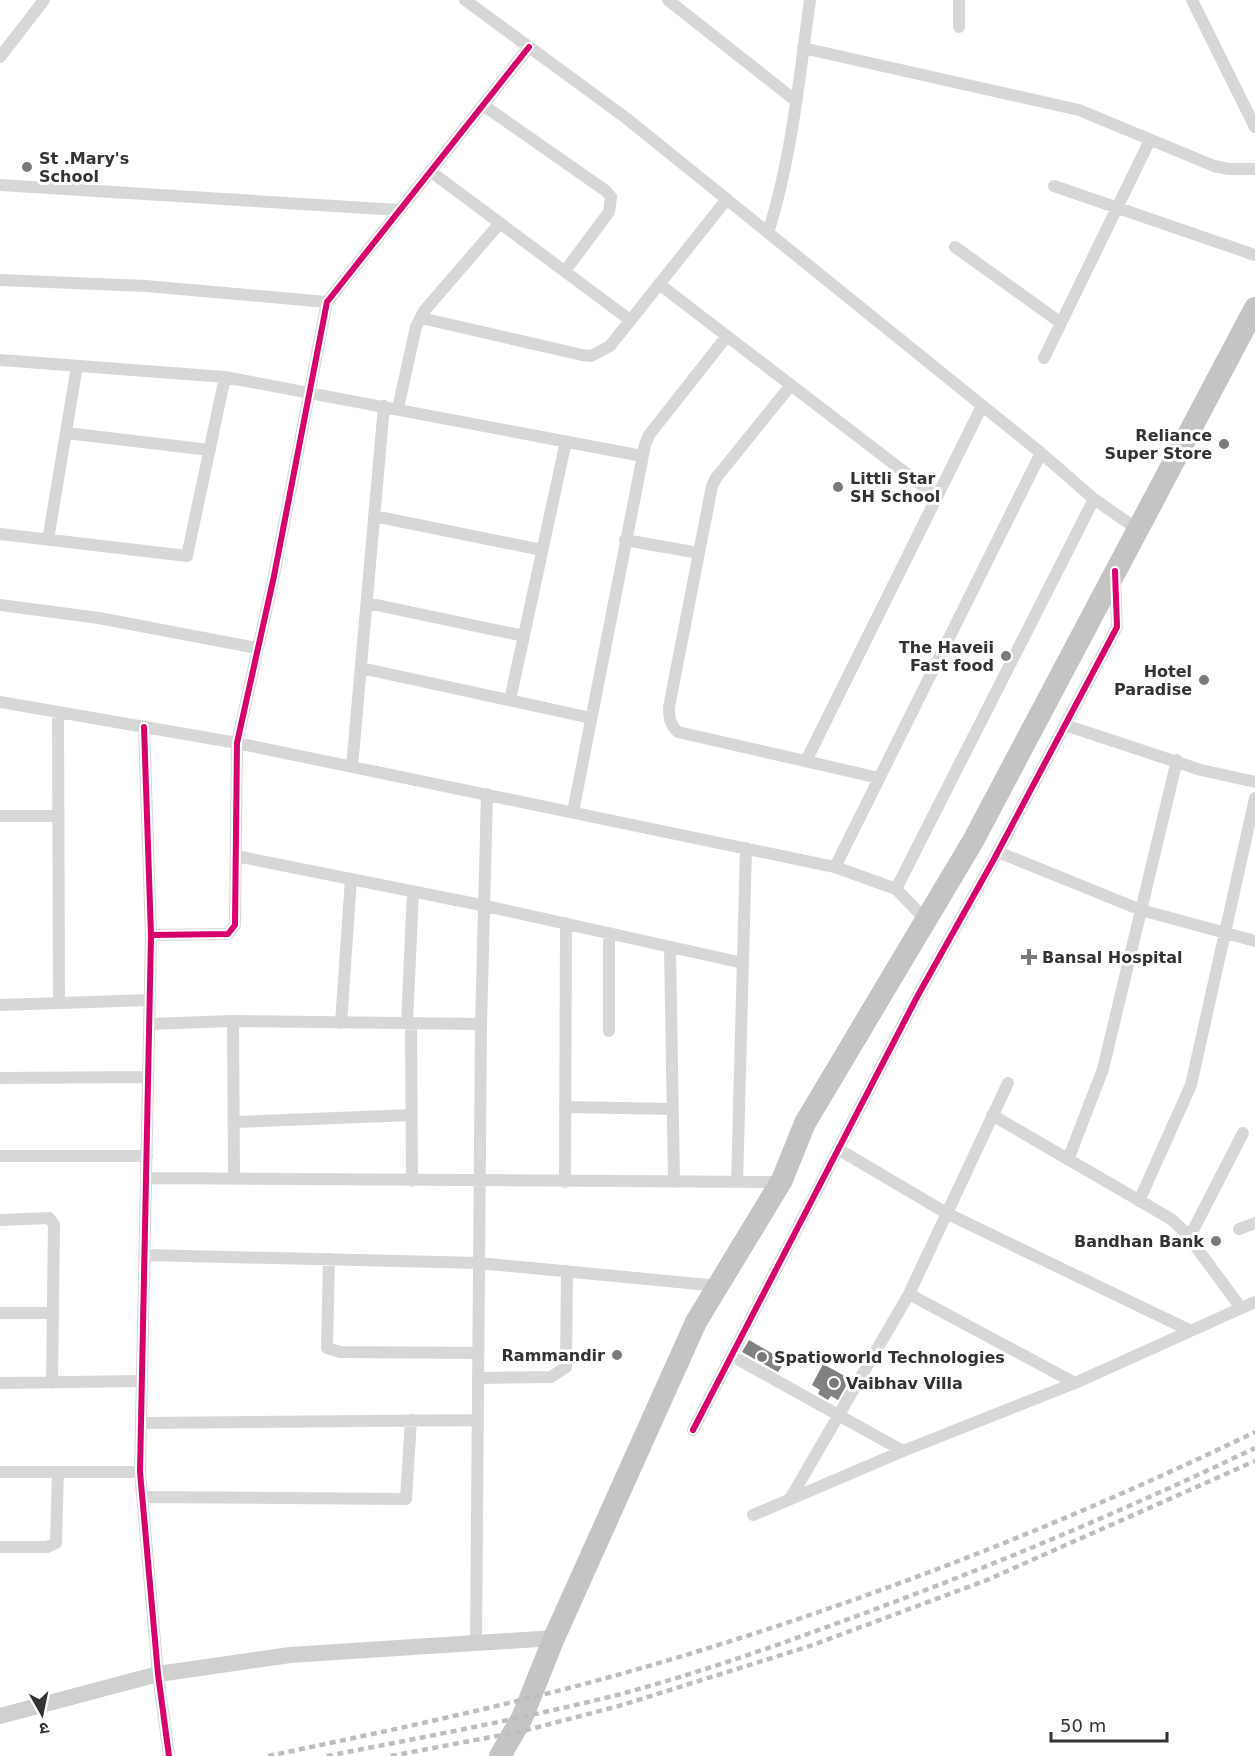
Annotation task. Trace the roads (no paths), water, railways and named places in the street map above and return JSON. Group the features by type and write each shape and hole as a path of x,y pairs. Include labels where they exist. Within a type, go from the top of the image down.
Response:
{"highway":[{"path":"500,1756 522,1718 554,1638 696,1322 782,1180 805,1123 973,841 1253,316"}],"main road":[{"path":"0,1716 158,1674 290,1655 554,1638"}],"street":[{"path":"0,57 44,0"},
{"path":"465,0 626,118 1041,453 1094,499 1137,530"},
{"path":"668,0 796,101"},
{"path":"768,233 782,189 810,0"},
{"path":"958,0 959,27"},
{"path":"1192,0 1255,127"},
{"path":"151,935 228,934 233,931 235,925 237,743 327,302 529,47"},
{"path":"803,48 1067,106 1214,166 1229,169 1255,169"},
{"path":"483,105 606,190 611,197 609,212 565,271"},
{"path":"1044,358 1150,140"},
{"path":"430,171 630,320"},
{"path":"0,185 399,210"},
{"path":"1054,186 1255,255"},
{"path":"421,318 591,356 610,346 727,200"},
{"path":"398,408 416,327 500,223"},
{"path":"955,247 1061,323"},
{"path":"0,280 146,286 327,302"},
{"path":"659,284 937,497"},
{"path":"573,812 642,456 649,435 727,336"},
{"path":"0,360 225,377 310,391 642,456"},
{"path":"48,540 77,366"},
{"path":"0,534 187,556 225,377"},
{"path":"791,385 716,478 669,707 672,726 678,732 879,778"},
{"path":"352,767 384,406"},
{"path":"806,761 982,406"},
{"path":"66,433 210,450"},
{"path":"510,700 566,441"},
{"path":"835,867 1041,453"},
{"path":"896,889 1094,499"},
{"path":"374,516 542,550"},
{"path":"625,540 699,553"},
{"path":"693,1430 917,997 998,852 1117,627 1115,571"},
{"path":"367,603 524,636"},
{"path":"0,605 99,618 257,648"},
{"path":"361,668 591,718"},
{"path":"0,702 237,743 835,867 896,889 926,920"},
{"path":"58,712 60,1003"},
{"path":"1065,725 1177,760 1201,770 1255,782"},
{"path":"144,727 151,935 140,1472 158,1674 169,1756"},
{"path":"1068,1160 1098,1086 1177,760"},
{"path":"476,1643 481,1024 486,906 487,794"},
{"path":"1139,1201 1191,1085 1255,798"},
{"path":"0,816 58,816"},
{"path":"737,1182 746,848"},
{"path":"998,852 1141,910 1255,941"},
{"path":"236,856 486,906 743,963"},
{"path":"341,1023 351,879"},
{"path":"412,1181 409,1023 413,891"},
{"path":"565,1182 566,924"},
{"path":"609,933 609,1031"},
{"path":"670,947 674,1182"},
{"path":"0,1005 149,1000"},
{"path":"149,1024 233,1021 481,1024"},
{"path":"233,1021 234,1179"},
{"path":"0,1078 148,1077"},
{"path":"790,1499 909,1294 1008,1083"},
{"path":"565,1107 673,1109"},
{"path":"234,1122 412,1114"},
{"path":"992,1115 1171,1220 1189,1238 1241,1308"},
{"path":"1189,1238 1243,1133"},
{"path":"838,1149 948,1214 1189,1330"},
{"path":"0,1156 147,1156"},
{"path":"146,1179 771,1182"},
{"path":"0,1220 52,1220 52,1383"},
{"path":"1239,1228 1255,1223"},
{"path":"145,1255 479,1263 719,1286"},
{"path":"328,1259 327,1348 340,1352 478,1353"},
{"path":"478,1378 551,1377 566,1367 567,1271"},
{"path":"909,1294 1075,1383"},
{"path":"753,1515 903,1451 1075,1383 1255,1302"},
{"path":"0,1313 53,1313"},
{"path":"732,1356 903,1451"},
{"path":"0,1383 142,1381"},
{"path":"143,1497 406,1498 411,1420"},
{"path":"141,1423 478,1420"},
{"path":"0,1547 47,1547 56,1543 58,1472"},
{"path":"0,1473 140,1472"}],"railway":[{"path":"268,1756 525,1699 610,1677 775,1627 857,1599 1018,1537 1098,1504 1255,1432"},
{"path":"327,1756 581,1704 742,1657 964,1575 1111,1514 1255,1448"},
{"path":"391,1756 523,1731 619,1706 810,1646 987,1580 1255,1461"}],"place":[{"name":"St .Mary's School","path":"27,167"},
{"name":"Reliance Super Store","path":"1224,444"},
{"name":"Littli Star SH School","path":"838,487"},
{"name":"The Haveii Fast food","path":"1006,656"},
{"name":"Hotel Paradise","path":"1204,680"},
{"name":"Bansal Hospital","path":"1029,957"},
{"name":"Bandhan Bank","path":"1216,1241"},
{"name":"Rammandir","path":"617,1355"},
{"name":"Spatioworld Technologies","path":"762,1357"},
{"name":"Vaibhav Villa","path":"834,1383"}]}
